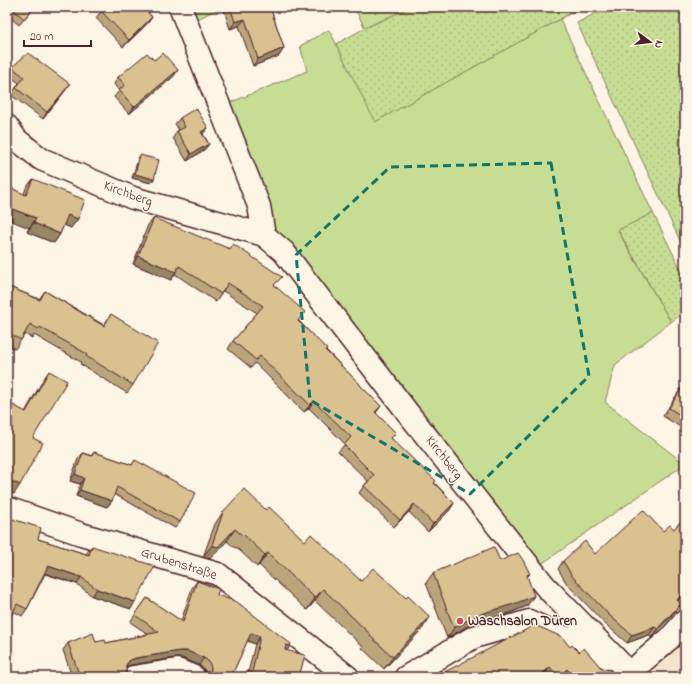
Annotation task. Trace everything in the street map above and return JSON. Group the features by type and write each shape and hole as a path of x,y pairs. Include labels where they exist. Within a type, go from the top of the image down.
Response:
{"street":[{"path":"180,7 259,206 264,235"},
{"name":"Kirchberg","path":"7,126 16,139 41,159 133,198 264,235 284,252 545,586 626,671"},
{"name":"Grubenstraße","path":"7,508 81,534 218,574 348,677"},
{"path":"406,677 474,637 529,622 626,671 669,639 685,621"},
{"path":"132,677 177,670 194,677"}],"highlighted area":[{"path":"551,163 589,376 470,494 310,400 296,255 390,167"}],"shaded area":[{"path":"685,639 685,677 656,677 650,670"}],"green space":[{"path":"188,7 221,7 194,21"},
{"path":"354,7 411,7 365,28"},
{"path":"411,7 582,7 375,122 336,44 365,28"},
{"path":"607,7 685,7 685,251 577,23"},
{"path":"560,19 653,213 618,231 671,322 615,365 605,402 685,464 540,565 270,232 227,104 307,71 300,46 329,30 376,121"},
{"path":"653,213 685,278 685,311 671,322 618,230"}],"building":[{"path":"11,7 34,7 24,19"},
{"path":"104,7 143,7 152,17 129,40 101,11"},
{"path":"230,7 270,7 284,48 258,59 245,19 235,22"},
{"path":"28,53 70,84 47,112 16,88 24,77 12,67"},
{"path":"147,53 154,60 163,53 178,70 134,107 119,90 125,85 118,77"},
{"path":"196,108 208,128 201,132 209,144 191,154 177,131 185,127 180,118"},
{"path":"140,155 159,160 154,179 135,174"},
{"path":"33,179 85,200 78,219 68,215 60,234 34,223 36,218 7,207 7,186 26,195"},
{"path":"154,218 230,249 233,244 282,277 274,285 305,312 298,321 381,406 375,412 396,433 391,438 436,481 434,483 454,503 433,524 414,504 400,520 364,486 374,475 344,445 351,437 314,401 310,405 260,356 256,360 233,341 263,306 228,283 221,294 179,266 176,272 138,256"},
{"path":"7,286 40,300 45,291 104,326 111,314 158,343 133,385 86,356 87,354 40,327 38,329 30,324 21,340 7,332"},
{"path":"49,371 67,381 33,438 43,443 20,485 7,479 7,402 26,412"},
{"path":"685,383 685,418 669,408"},
{"path":"94,452 132,465 135,460 196,493 180,522 117,487 112,501 80,490 84,478 75,474 83,453 92,456"},
{"path":"244,489 266,510 269,507 305,541 311,534 361,581 373,568 406,598 408,596 430,617 393,657 323,589 315,598 268,553 265,555 244,535 243,536 235,529 218,547 212,545 223,512"},
{"path":"643,510 663,531 670,525 674,529 685,517 685,591 677,600 681,604 657,629 655,627 632,635 609,615 572,576 563,561 585,541 595,554"},
{"path":"12,519 41,528 38,539 89,555 92,546 155,566 135,602 97,589 81,577 48,566 27,609 17,604 7,624 7,535"},
{"path":"494,547 500,561 518,553 530,574 527,575 534,596 514,604 477,615 454,628 433,573"},
{"path":"197,581 219,589 217,595 237,602 291,644 290,646 286,645 285,650 305,655 299,677 251,677 260,636 251,633 232,675 229,673 227,677 209,677 211,668 209,662 204,658 187,651 180,651 130,660 126,665 128,677 80,677 68,643 93,633 96,642 105,640 106,643 159,632 135,615 147,598 183,622"},
{"path":"535,625 562,637 570,647 572,645 579,652 584,648 609,677 574,677 567,669 559,677 550,667 539,677 435,677"}],"place":[{"name":"Waschsalon Düren","path":"460,621"}]}
